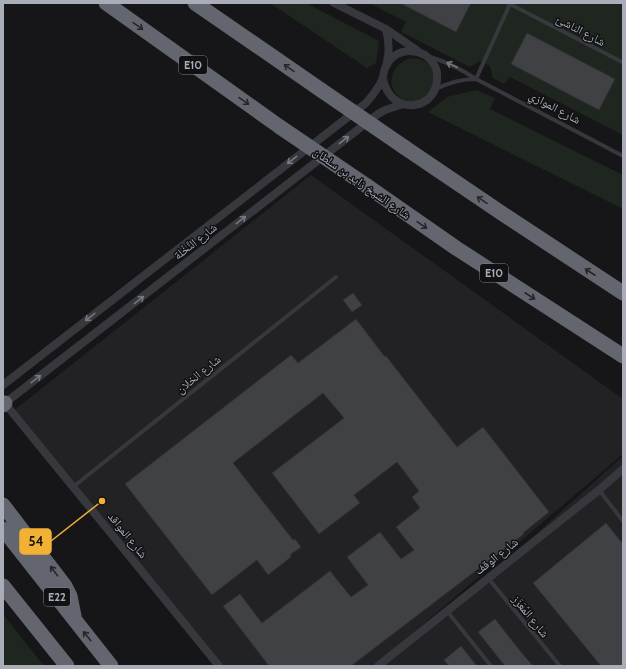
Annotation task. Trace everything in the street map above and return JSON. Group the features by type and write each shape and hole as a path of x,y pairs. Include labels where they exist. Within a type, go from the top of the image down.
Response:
{"highway":[{"name":"شارع الشيخ زايد بن سلطان","path":"106,3 280,127 456,248 623,356"},
{"path":"195,3 404,147 623,293"},
{"path":"3,505 65,586 73,607 74,619"},
{"name":"E22","path":"3,529 112,666"},
{"path":"3,586 67,666"},
{"path":"26,615 62,666"}],"street":[{"name":"شارع الموازي","path":"334,3 386,29 423,54"},
{"path":"386,29 389,41 389,53 383,72 383,79 384,87 389,95 395,101 403,104 416,105 428,100 436,89 438,80 437,71 433,62 423,54 410,50 400,52 392,57 386,65"},
{"name":"شارع النَّخْلة","path":"3,384 366,103 383,79"},
{"name":"شارع النَّخْلة","path":"4,403 378,114 403,104"},
{"name":"شارع المواقد","path":"4,403 219,666"},
{"name":"شارع الوقف","path":"378,666 599,490 623,469"}],"lane":[{"name":"شارع الناشئ","path":"476,79 509,3 622,62"},
{"name":"شارع الموازي","path":"423,54 461,69 476,79 623,156"},
{"path":"436,89 448,83 462,79 476,79"},
{"name":"شارع الخلان","path":"73,487 336,277"},
{"path":"599,490 623,521"},
{"name":"شارع المُعَزَز","path":"487,578 560,666"},
{"path":"447,611 491,666"}],"shaded area":[{"path":"270,3 306,3 379,41 376,63 367,68"},
{"path":"369,3 623,3 623,135 510,77 504,84 493,78 490,66 480,61 470,67 401,32 406,22"},
{"path":"412,58 428,63 434,76 435,87 418,102 402,99 396,94 392,82 392,76 399,64"},
{"path":"476,90 495,98 490,109 623,175 623,209 428,112 447,97"},
{"path":"311,175 623,399 623,454 374,666 219,666 12,412"},
{"path":"623,456 623,666 378,666 487,578"},
{"path":"3,614 44,666 3,666"}],"building":[{"path":"400,3 471,3 456,32"},
{"path":"527,33 615,79 599,110 511,64"},
{"path":"353,293 362,305 352,312 343,300"},
{"path":"356,319 457,447 483,427 549,512 523,533 524,534 351,666 269,666 223,606 240,594 262,623 330,571 351,597 368,585 347,557 380,532 401,559 414,550 396,527 420,508 412,497 419,491 397,462 354,495 360,503 319,534 272,473 344,418 323,393 233,463 293,540 295,539 301,547 268,575 257,560 212,595 125,484 291,355 298,363"},
{"path":"606,523 623,544 623,666 601,666 533,583"},
{"path":"495,619 533,666 505,666 478,632"},
{"path":"461,646 477,666 449,666 444,660"}],"place":[{"name":"54","path":"102,501"}]}
